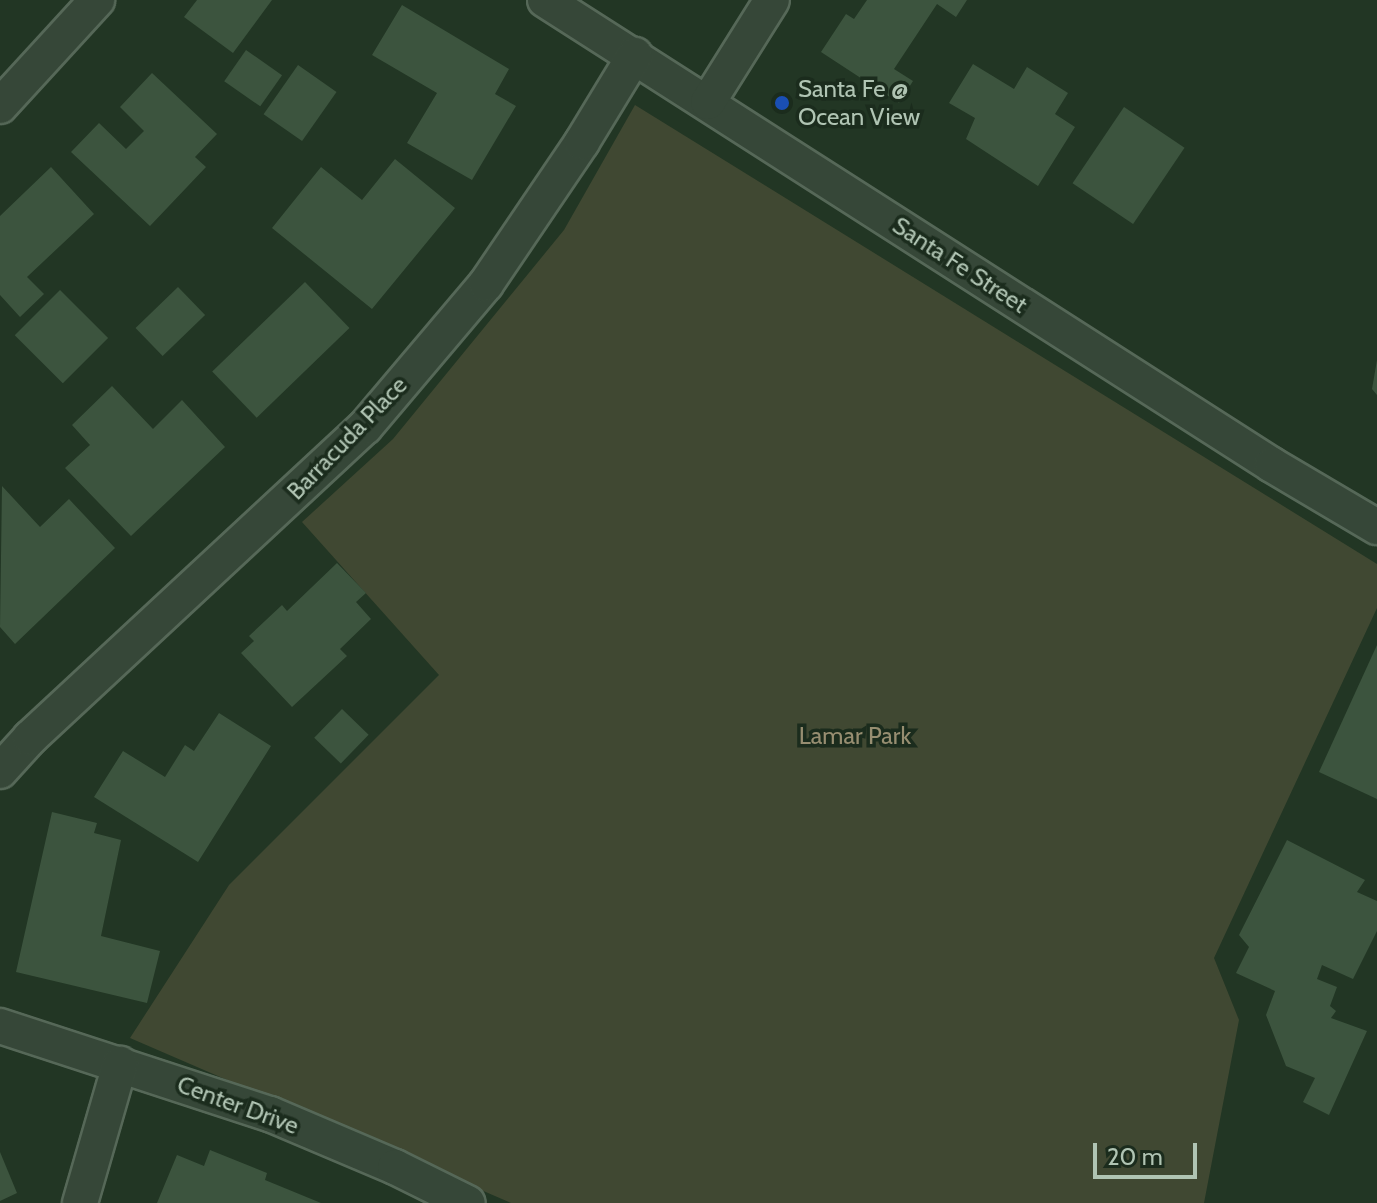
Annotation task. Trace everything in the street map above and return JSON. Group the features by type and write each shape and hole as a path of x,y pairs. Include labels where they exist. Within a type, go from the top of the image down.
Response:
{"street":[{"path":"0,106 97,0"},
{"name":"Santa Fe Street","path":"545,0 1272,465 1377,527"},
{"path":"708,102 772,0"},
{"name":"Barracuda Place","path":"0,771 30,738 365,427 486,284 582,142 635,55"},
{"name":"Center Drive","path":"0,1026 270,1114 395,1167 468,1203"},
{"path":"80,1203 120,1064"}],"green space":[{"name":"Lamar Park","path":"635,105 1377,564 1377,608 1214,958 1239,1020 1204,1203 511,1203 130,1038 229,885 439,675 302,522 393,439 564,230"}],"building":[{"path":"197,0 272,0 233,53 184,17"},
{"path":"867,0 967,0 956,17 937,4 894,69 913,81 899,103 821,52 846,14 854,19"},
{"path":"402,5 509,69 495,94 516,106 472,180 407,143 437,93 372,55"},
{"path":"246,50 282,75 260,106 224,81"},
{"path":"973,64 1014,89 1027,67 1068,93 1055,114 1075,127 1038,186 966,139 975,118 949,103"},
{"path":"298,65 337,92 302,141 264,114"},
{"path":"152,73 217,134 195,157 206,167 150,226 71,152 99,123 126,149 144,131 120,107"},
{"path":"1124,107 1185,148 1133,224 1073,183"},
{"path":"395,159 455,208 372,309 272,228 321,167 362,200"},
{"path":"51,167 94,214 27,277 44,294 20,317 0,295 0,216"},
{"path":"305,282 349,328 257,418 212,372"},
{"path":"178,287 205,315 163,356 136,328"},
{"path":"60,290 108,338 63,383 15,335"},
{"path":"1377,360 1377,395 1372,389"},
{"path":"112,386 153,429 182,400 225,447 131,536 65,468 90,445 72,425"},
{"path":"2,486 40,527 69,499 115,548 15,644 0,627"},
{"path":"337,563 366,593 356,602 371,619 340,649 347,656 292,707 241,653 254,641 249,636 282,605 287,611"},
{"path":"1377,645 1377,799 1319,772"},
{"path":"342,709 369,735 341,763 314,738"},
{"path":"219,713 271,746 198,862 94,797 123,751 165,777 185,745 194,751"},
{"path":"52,812 97,823 94,833 121,840 101,936 160,951 147,1003 16,972"},
{"path":"1287,840 1365,880 1357,892 1377,901 1377,931 1353,979 1322,965 1317,979 1337,987 1330,1006 1336,1011 1331,1018 1367,1031 1329,1115 1303,1102 1315,1078 1286,1066 1266,1015 1275,991 1236,973 1249,947 1239,935"},
{"path":"210,1150 267,1173 265,1180 321,1203 157,1203 177,1155 204,1166"},
{"path":"0,1152 17,1193 0,1201"}],"place":[{"name":"Santa Fe @ Ocean View","path":"782,103"}]}
